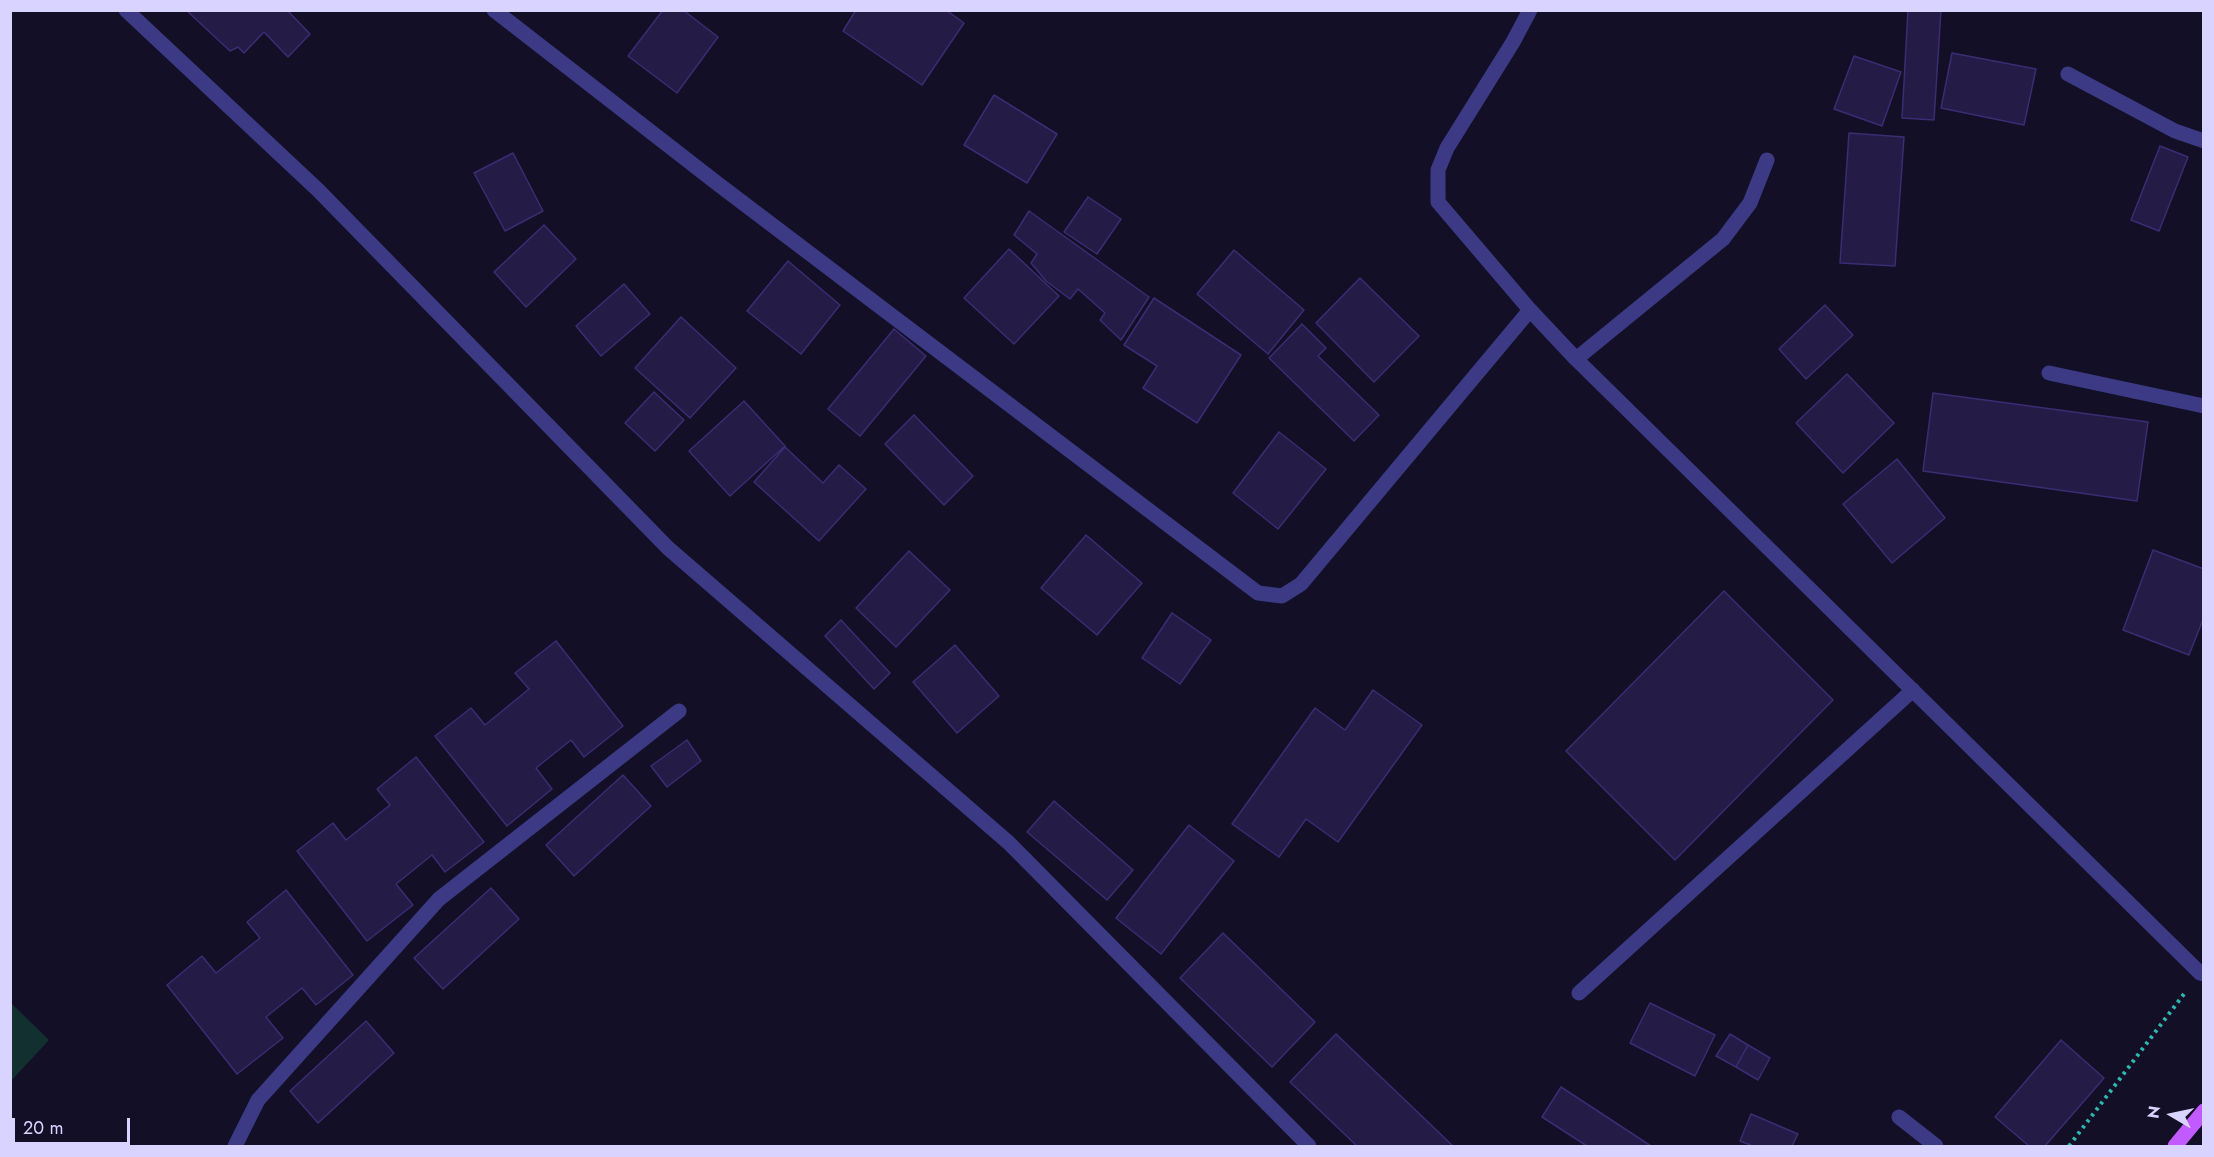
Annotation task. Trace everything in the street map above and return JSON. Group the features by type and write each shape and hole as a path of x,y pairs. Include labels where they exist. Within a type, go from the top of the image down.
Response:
{"main road":[{"path":"2175,1146 2204,1111"}],"street":[{"path":"126,10 318,190 668,548 1009,843 1309,1146"},
{"path":"494,10 718,184 1258,593 1282,596 1301,584 1530,310"},
{"path":"1530,10 1514,42 1447,148 1438,170 1438,202 1530,310 1576,359 2202,974"},
{"path":"2068,74 2175,131 2204,141"},
{"path":"1576,359 1723,239 1750,203 1767,160"},
{"path":"2049,373 2204,406"},
{"path":"1579,993 1913,690"},
{"path":"235,1146 258,1100 439,899 679,711"},
{"path":"1899,1117 1936,1146"}],"path":[{"path":"2069,1146 2202,974"}],"green space":[{"path":"11,1003 49,1040 10,1081"}],"building":[{"path":"186,10 287,10 310,34 288,57 264,32 244,53 238,47 230,51"},
{"path":"663,10 683,10 718,37 677,93 628,56"},
{"path":"856,10 946,10 964,23 922,85 843,31"},
{"path":"1908,10 1941,10 1934,120 1902,118"},
{"path":"1952,53 2036,69 2024,125 1941,108"},
{"path":"1854,56 1901,72 1882,126 1834,109"},
{"path":"994,95 1057,134 1027,183 964,145"},
{"path":"1849,133 1904,137 1895,266 1840,263"},
{"path":"2160,146 2188,157 2159,231 2131,220"},
{"path":"513,153 543,211 505,231 474,173"},
{"path":"1088,197 1121,219 1097,254 1064,232"},
{"path":"1029,211 1149,297 1121,340 1100,320 1105,313 1078,289 1070,299 1046,281 1031,263 1037,254 1014,235"},
{"path":"544,225 576,259 526,307 494,272"},
{"path":"1009,249 1059,296 1014,344 964,298"},
{"path":"1234,250 1304,310 1268,354 1197,294"},
{"path":"788,261 840,305 801,354 747,311"},
{"path":"1360,278 1419,336 1374,382 1316,323"},
{"path":"624,284 650,314 601,356 576,326"},
{"path":"1154,298 1241,355 1197,423 1143,388 1157,366 1124,345"},
{"path":"1825,305 1853,335 1806,379 1779,349"},
{"path":"681,317 736,368 690,418 635,368"},
{"path":"1302,324 1326,348 1318,356 1379,415 1354,441 1269,358"},
{"path":"894,329 926,356 860,436 828,409"},
{"path":"1847,374 1894,423 1843,473 1796,423"},
{"path":"654,392 684,420 655,451 625,423"},
{"path":"1933,393 2148,422 2137,501 1923,471"},
{"path":"744,401 785,446 730,496 689,451"},
{"path":"914,415 973,476 944,505 885,444"},
{"path":"1279,432 1326,469 1278,529 1233,493"},
{"path":"785,447 823,483 839,465 866,489 819,541 754,482"},
{"path":"1897,459 1945,518 1892,563 1843,504"},
{"path":"1086,535 1142,583 1097,635 1041,588"},
{"path":"2153,550 2204,569 2204,617 2189,655 2123,630"},
{"path":"909,551 950,590 896,647 856,608"},
{"path":"1724,591 1833,700 1675,860 1566,751"},
{"path":"1172,613 1211,640 1180,684 1142,658"},
{"path":"841,620 890,673 874,689 825,636"},
{"path":"556,641 623,726 584,757 571,740 536,768 552,789 507,826 435,736 471,708 485,725 529,689 515,673"},
{"path":"955,645 999,696 957,733 913,682"},
{"path":"1373,690 1422,725 1338,842 1306,819 1279,857 1232,824 1315,708 1345,730"},
{"path":"687,740 701,761 667,787 651,766"},
{"path":"416,757 484,842 445,872 432,855 396,884 413,905 367,941 297,851 333,823 346,840 390,805 377,789"},
{"path":"623,775 651,806 574,876 546,845"},
{"path":"1054,801 1133,870 1107,900 1027,832"},
{"path":"1189,825 1234,861 1161,954 1116,918"},
{"path":"491,888 519,919 443,989 414,958"},
{"path":"286,890 353,975 316,1005 302,988 266,1017 283,1038 237,1074 167,985 202,956 216,973 260,938 247,922"},
{"path":"1223,933 1315,1022 1272,1067 1180,978"},
{"path":"1650,1003 1715,1035 1695,1076 1630,1043"},
{"path":"366,1021 394,1053 318,1123 290,1091"},
{"path":"1336,1034 1453,1146 1357,1146 1290,1082"},
{"path":"1730,1034 1748,1045 1736,1067 1716,1056"},
{"path":"2061,1040 2104,1078 2045,1146 2029,1146 1995,1117"},
{"path":"1748,1045 1770,1058 1758,1080 1736,1067"},
{"path":"1561,1087 1651,1146 1587,1146 1542,1117"},
{"path":"1751,1114 1798,1134 1792,1146 1753,1146 1740,1141"}]}
